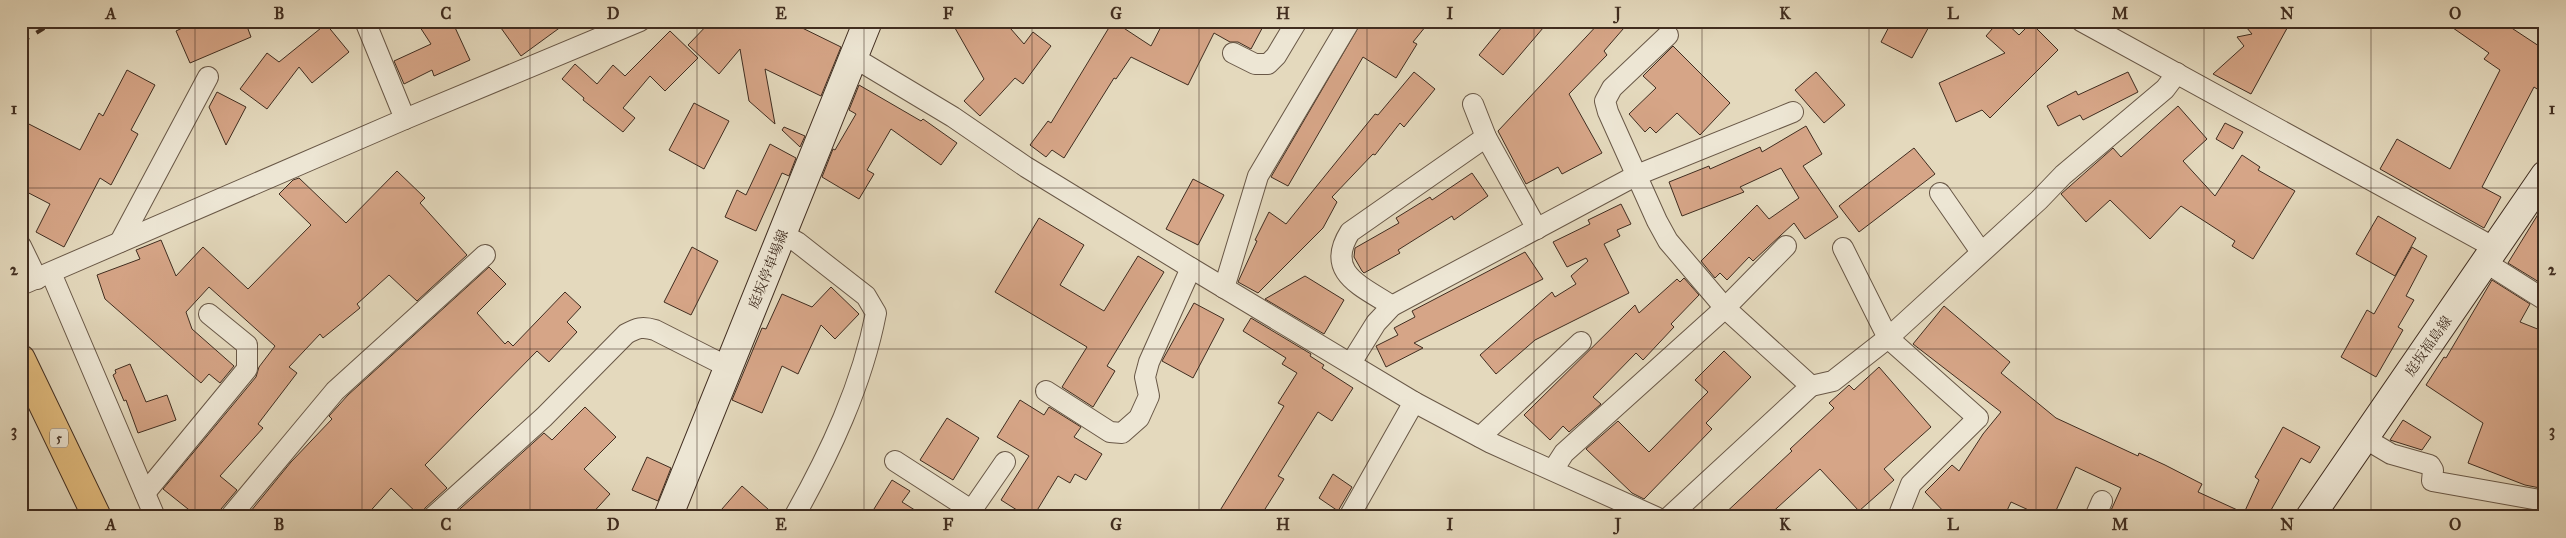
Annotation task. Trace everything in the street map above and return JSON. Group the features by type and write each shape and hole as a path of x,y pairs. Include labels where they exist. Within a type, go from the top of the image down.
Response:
{"main road":[{"name":"庭坂停車場線","path":"668,517 868,21"},
{"name":"庭坂福島線","path":"2310,517 2545,175"},
{"name":"5","path":"21,359 98,517"}],"street":[{"path":"366,21 404,119"},
{"path":"36,279 404,119 640,21"},
{"path":"1233,53 1255,64 1268,64 1276,56 1297,21"},
{"path":"1224,288 1258,176 1350,21"},
{"path":"2091,24 2490,255 2545,300"},
{"path":"1668,36 1612,88 1605,101 1657,221 1668,241 1725,308 1811,386"},
{"path":"854,57 953,117 1026,167 1414,402 1480,437 1656,517"},
{"path":"1669,517 1811,386 1833,381 1888,338 2039,200 2063,175 2165,89 2177,73"},
{"path":"120,242 208,78"},
{"path":"1473,104 1486,137 1537,229"},
{"path":"1351,363 1376,323 1392,306 1637,175 1793,112"},
{"path":"1392,306 1352,279 1346,272 1340,254 1342,245 1350,232 1486,137"},
{"path":"1940,193 1982,252"},
{"path":"782,234 797,242 866,296 876,313 866,355 828,457 794,517"},
{"path":"21,246 145,493 155,517"},
{"path":"1553,470 1564,453 1725,308 1786,246"},
{"path":"1843,248 1888,338 1978,418 1911,484 1898,517"},
{"path":"230,517 335,391 485,255"},
{"path":"1046,391 1110,432 1122,433 1139,418 1149,396 1145,377 1149,362 1190,268"},
{"path":"145,493 246,369 247,345 209,314"},
{"path":"432,517 544,417 626,334 637,328 643,326 655,330 728,367"},
{"path":"1480,437 1581,342"},
{"path":"1349,517 1414,402"},
{"path":"2364,438 2391,454 2430,465 2433,470 2432,481 2545,501"},
{"path":"895,461 969,513 1005,462"}],"building":[{"path":"197,21 245,21 251,37 190,63 176,31"},
{"path":"416,21 452,21 470,60 434,76 432,70 404,84 394,61 431,44"},
{"path":"496,21 569,21 521,56"},
{"path":"711,21 788,21 841,47 821,96 765,69 775,124 749,101 740,49 719,74 688,45"},
{"path":"951,21 1004,21 1024,44 1033,32 1051,46 1023,84 1015,78 980,116 964,101 984,79"},
{"path":"1113,21 1151,46 1164,21 1266,21 1251,49 1238,42 1230,42 1214,33 1188,85 1131,57 1116,79 1114,78 1064,158 1052,150 1046,157 1030,145 1048,121 1051,123"},
{"path":"1362,21 1430,21 1413,42 1417,44 1396,78 1363,57 1288,186 1271,177"},
{"path":"1507,21 1549,21 1503,75 1479,55"},
{"path":"1601,21 1630,21 1604,51 1607,55 1569,94 1602,153 1562,174 1558,167 1526,184 1498,131"},
{"path":"1892,21 1932,21 1912,58 1881,42"},
{"path":"1999,21 2004,21 2019,35 2031,23 2058,50 1990,118 1982,110 1956,122 1939,83 2005,53 1986,36"},
{"path":"2241,21 2291,21 2251,94 2213,74 2244,46 2237,37 2252,34"},
{"path":"2443,21 2501,21 2545,50 2545,94 2534,87 2482,187 2501,197 2484,228 2380,169 2397,139 2450,169 2500,70 2484,59 2489,53"},
{"path":"326,24 349,52 312,83 299,67 267,109 240,89 267,53 279,62"},
{"path":"670,31 698,58 665,91 650,76 623,108 635,118 623,132 583,100 584,98 562,79 575,64 597,84 613,65 625,76"},
{"path":"1673,46 1730,103 1700,135 1677,113 1656,133 1650,127 1645,132 1629,114 1656,88 1643,76"},
{"path":"127,70 155,85 131,130 138,134 111,185 100,178 64,247 36,232 50,204 21,189 21,120 80,150 99,113 103,116"},
{"path":"1414,72 1435,89 1404,127 1400,123 1375,155 1373,154 1332,197 1337,202 1323,228 1258,293 1238,282 1269,212 1286,224 1375,114 1378,115"},
{"path":"1816,72 1845,105 1824,123 1795,90"},
{"path":"2128,72 2138,92 2083,120 2080,115 2058,126 2047,106 2076,91 2078,95"},
{"path":"859,85 921,121 923,119 957,143 941,165 891,129 867,170 874,174 859,199 822,177 833,149 835,150 856,114 849,110"},
{"path":"217,92 246,107 226,145 209,107"},
{"path":"694,103 729,121 704,169 669,150"},
{"path":"2178,106 2207,139 2183,161 2215,196 2242,155 2260,167 2258,170 2295,191 2253,259 2232,246 2235,241 2181,206 2150,239 2110,200 2086,222 2061,194 2113,148 2121,157"},
{"path":"2225,123 2243,132 2233,149 2216,139"},
{"path":"1806,126 1822,154 1803,166 1838,217 1805,239 1794,223 1753,261 1749,257 1727,280 1720,273 1715,278 1701,261 1757,205 1769,219 1799,198 1781,168 1740,187 1744,192 1682,216 1669,182 1709,166 1710,169 1760,147 1762,152"},
{"path":"784,127 805,136 800,147 782,130"},
{"path":"770,144 796,158 789,176 782,173 756,231 725,217 737,190 746,195"},
{"path":"1914,148 1935,174 1859,232 1839,206"},
{"path":"397,171 425,198 420,203 467,255 417,301 389,275 357,304 360,308 323,338 320,334 289,367 297,373 258,424 263,428 220,476 237,490 221,509 218,517 198,517 163,489 256,377 259,367 275,346 209,287 186,312 192,329 234,366 220,383 209,374 201,383 105,299 97,275 140,259 136,250 161,240 176,276 203,247 248,289 311,225 279,194 293,180 299,178 346,223"},
{"path":"1472,173 1488,196 1454,220 1452,216 1398,250 1400,253 1364,273 1362,271 1354,257 1355,248 1399,223 1396,218 1430,197 1432,200"},
{"path":"1193,179 1224,195 1198,245 1166,229"},
{"path":"2545,203 2545,273 2539,282 2508,263"},
{"path":"1621,204 1631,224 1617,230 1620,236 1604,244 1629,293 1535,340 1496,374 1480,355 1552,292 1555,297 1576,284 1571,276 1588,261 1586,258 1567,267 1553,242 1590,224 1588,220"},
{"path":"2378,216 2416,238 2395,276 2356,254"},
{"path":"1039,218 1084,245 1060,285 1104,311 1138,256 1164,272 1107,366 1115,371 1093,407 1062,387 1087,347 995,292"},
{"path":"692,247 718,261 691,315 664,302"},
{"path":"2412,247 2427,256 2406,296 2414,300 2398,327 2403,330 2376,377 2341,357 2367,310 2374,314"},
{"path":"1525,252 1543,279 1414,343 1423,348 1386,367 1376,346 1398,335 1394,328 1415,317 1412,311"},
{"path":"489,267 506,284 477,313 505,344 508,341 513,346 565,292 581,307 567,322 577,332 549,362 537,351 425,465 447,488 425,508 421,517 391,488 365,517 246,517 291,462 332,419 329,416 348,395"},
{"path":"1305,276 1344,300 1324,334 1265,299"},
{"path":"1684,278 1699,295 1671,324 1674,327 1643,360 1636,353 1593,397 1601,404 1569,432 1563,426 1550,440 1524,415 1635,305 1639,313 1677,279 1680,282"},
{"path":"2492,280 2530,304 2520,322 2545,332 2545,489 2525,485 2468,463 2483,423 2426,385 2444,357 2446,358"},
{"path":"831,287 859,314 835,339 821,325 798,374 782,366 762,413 732,400 762,328 766,329 782,294 812,307"},
{"path":"1194,303 1224,319 1193,378 1162,361"},
{"path":"1944,306 2010,362 2001,373 2056,418 2138,456 2139,453 2165,465 2202,484 2198,492 2244,513 2259,480 2255,477 2283,427 2320,447 2310,463 2301,458 2267,517 2108,517 2121,488 2076,467 2053,517 2044,517 2011,502 2004,517 1949,517 1925,492 1952,465 1959,471 1983,434 2001,412 1913,344"},
{"path":"1251,318 1311,354 1310,356 1324,365 1322,368 1353,388 1332,421 1318,412 1278,476 1284,479 1260,517 1216,517 1284,406 1278,403 1297,373 1282,364 1286,358 1243,331"},
{"path":"1724,351 1751,377 1706,423 1712,429 1644,499 1632,493 1586,449 1618,421 1649,452 1708,392 1695,380"},
{"path":"130,364 146,402 167,395 176,420 138,433 126,400 124,401 113,375 116,373 115,370"},
{"path":"1879,367 1931,427 1884,469 1894,480 1859,511 1820,469 1767,517 1721,517 1792,451 1790,449 1834,408 1829,403 1849,385 1854,390"},
{"path":"1020,400 1044,415 1049,407 1081,427 1074,437 1102,454 1086,480 1075,474 1070,483 1058,476 1033,517 1028,517 1001,500 1029,456 997,437"},
{"path":"585,407 616,437 584,469 610,494 589,517 451,517 544,433 552,440"},
{"path":"947,418 979,438 953,480 920,460"},
{"path":"2403,420 2431,437 2422,450 2390,440"},
{"path":"647,457 671,468 658,501 632,490"},
{"path":"1333,474 1352,487 1338,511 1319,498"},
{"path":"892,480 910,491 902,502 926,517 869,517"},
{"path":"742,486 777,517 715,517"}],"railway":[{"path":"21,42 56,21"}]}
